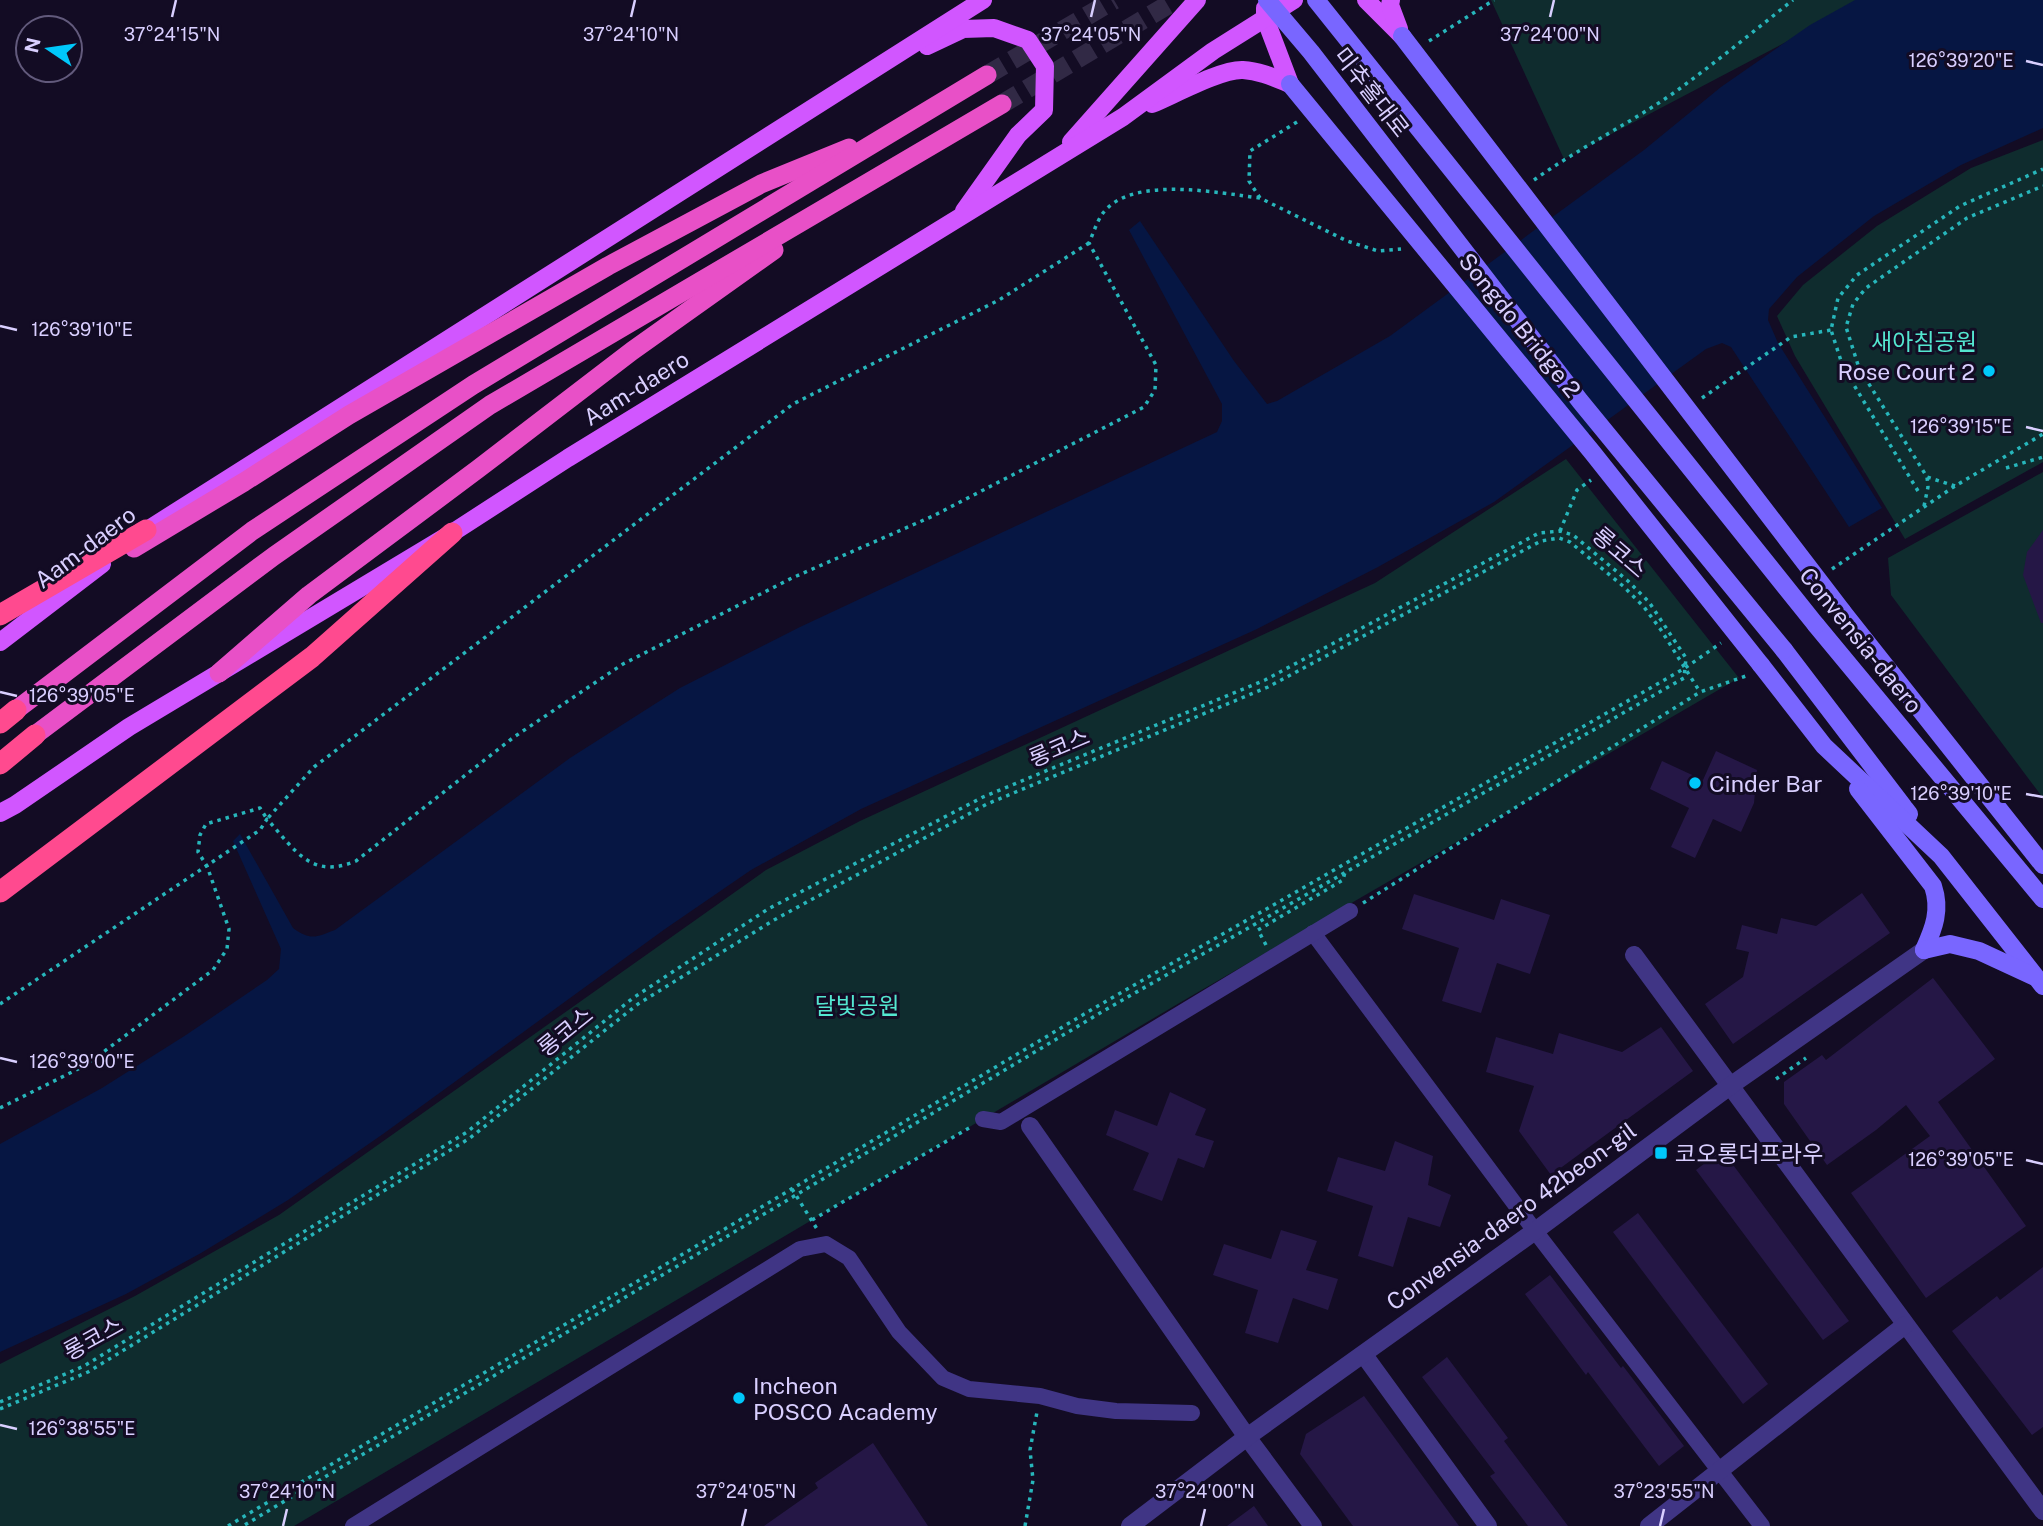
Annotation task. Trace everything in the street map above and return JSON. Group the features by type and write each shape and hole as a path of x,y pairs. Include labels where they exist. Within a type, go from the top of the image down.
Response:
{"highway":[{"path":"8,717 252,531 461,393 987,75"},
{"path":"0,764 274,556 490,405 1002,104"},
{"path":"93,572 244,482 348,415 608,266 761,184 908,123"},
{"path":"219,673 309,595 632,351 875,178"},
{"path":"0,615 146,530"},
{"path":"0,892 312,657 452,533"}],"main road":[{"name":"Aam-daero","path":"0,642 146,530 983,0"},
{"path":"1057,158 1198,0"},
{"path":"1266,0 1265,18 1290,84"},
{"name":"미추홀대로","path":"1266,0 1311,52 1437,215"},
{"name":"Aam-daero","path":"0,813 129,727 452,533 568,458 1123,117 1213,51 1294,0"},
{"name":"미추홀대로","path":"1316,0 1466,188"},
{"path":"1366,0 1402,36"},
{"path":"1391,0 1390,5 1402,36"},
{"path":"907,48 929,46 963,29 993,28 1028,40 1045,66 1044,110 1018,135 960,217"},
{"name":"Convensia-daero","path":"1402,36 1842,611 2043,865"},
{"path":"1123,117 1216,76 1240,70 1264,74 1290,84"},
{"name":"Songdo Bridge 2","path":"1290,84 1592,452 1824,746"},
{"name":"Songdo Bridge 2","path":"1466,188 1643,409"},
{"name":"Songdo Bridge 2","path":"1437,215 1609,436 1784,650 1941,856"},
{"name":"Convensia-daero","path":"1643,409 1816,625 2043,899"},
{"path":"1824,746 1941,856 2039,982"},
{"path":"1824,746 1933,887 1938,900 1936,924 1924,950"},
{"path":"1924,950 1950,944 1979,951 2039,982"}],"street":[{"path":"983,1119 1001,1122 1350,911"},
{"path":"1313,933 1535,1231 1762,1526"},
{"name":"Convensia-daero 42beon-gil","path":"1130,1526 1247,1437 1535,1231 1730,1086 1924,950"},
{"path":"1634,955 2043,1511"},
{"path":"1030,1126 1247,1437 1313,1526"},
{"path":"353,1526 800,1249 826,1244 849,1258 899,1332 943,1377 969,1389 1040,1396 1077,1406 1192,1413"},
{"path":"1649,1526 1905,1325"},
{"path":"1364,1355 1488,1526"}],"path":[{"path":"1918,491 1843,367 1831,330 1838,298 1857,275 1960,205 2043,169"},
{"path":"1924,507 1927,477 1859,368 1846,327 1853,304 1866,288 1967,218 2043,186"},
{"path":"0,1004 260,830 314,767 793,404 999,300 1089,243 1103,213 1126,195 1195,190 1260,198"},
{"path":"0,1108 86,1065 213,970 227,949 229,929 207,866 198,852 200,835 206,824 260,808 309,863 337,869 356,861 514,737 623,664 792,578 933,516 1144,407 1156,390 1156,365 1089,243"},
{"path":"1735,373 1791,337 1831,330"},
{"path":"1822,576 1955,486 2043,434"},
{"path":"2006,468 2043,457"},
{"path":"1927,477 1955,486"},
{"name":"롱코스","path":"0,1402 84,1366 467,1132 633,998 768,909 983,797 1265,680 1539,533 1560,531 1573,535 1628,581 1649,602 1667,626 1686,658 1685,668"},
{"path":"0,1409 88,1372 470,1138 638,1004 774,920 987,804 1268,687 1541,541 1559,538 1570,542 1623,586 1644,607 1700,692"},
{"path":"228,1526 1096,1007 1685,668 1730,637"},
{"path":"243,1526 1100,1013 1684,678 1685,668"},
{"path":"1350,911 1700,692 1746,676"},
{"path":"1276,941 1267,947 1258,930 1343,880 1345,872"},
{"path":"812,1220 983,1119"},
{"path":"792,1189 826,1244"},
{"path":"1025,1526 1033,1480 1030,1450 1032,1434"}],"green space":[{"path":"1491,0 1866,0 1564,159"},
{"name":"새아침공원","path":"2043,140 2043,462 1905,539 1795,356 1777,316 1803,285 1877,226 1971,168"},
{"name":"달빛공원","path":"1566,459 1739,678 1181,1002 294,1526 0,1526 0,1364 135,1296 279,1215 766,870 860,821 1375,583"},
{"path":"2043,472 2043,798 1891,595 1888,558"}],"water":[{"path":"1855,0 2043,0 2043,128 1961,165 1874,216 1797,277 1769,309 1768,320 1778,343 1882,508 1849,527 1731,347 1722,343 1706,349 1494,502 1378,567 1257,629 861,809 751,870 288,1200 201,1253 126,1294 0,1352 0,1144 102,1088 186,1035 279,969 281,949 233,841 240,834 293,928 304,935 314,936 335,930 570,758 680,688 800,627 1217,432 1222,421 1222,404 1129,230 1140,221 1234,361 1267,404 1277,401 1390,336 1644,150 1721,87 1810,25"}],"building":[{"path":"2043,530 2041,623 2023,575 2027,552"},
{"path":"1716,751 1757,770 1754,803 1741,832 1713,819 1695,858 1671,847 1689,808 1650,789 1662,761 1703,780"},
{"path":"1862,893 1890,933 1733,1044 1705,1004 1743,977 1749,952 1736,949 1742,925 1777,934 1781,918 1816,926"},
{"path":"1414,894 1494,920 1501,899 1550,915 1530,974 1497,963 1481,1013 1442,1001 1459,948 1402,929"},
{"path":"1933,978 1995,1059 1938,1102 2026,1226 1926,1298 1851,1193 1930,1136 1906,1105 1827,1165 1784,1104 1784,1082 1822,1055 1826,1060"},
{"path":"1661,1027 1693,1071 1551,1175 1519,1131 1534,1086 1486,1072 1496,1037 1553,1054 1559,1033 1622,1052"},
{"path":"1170,1092 1206,1109 1195,1135 1214,1141 1204,1168 1178,1158 1162,1201 1133,1190 1149,1153 1106,1135 1115,1110 1157,1126"},
{"path":"1395,1141 1433,1156 1428,1185 1451,1195 1440,1227 1408,1217 1393,1267 1358,1256 1373,1206 1327,1191 1338,1157 1385,1171"},
{"path":"1722,1150 1849,1321 1823,1340 1696,1170"},
{"path":"1638,1213 1768,1384 1743,1404 1613,1232"},
{"path":"1281,1230 1317,1241 1306,1270 1338,1279 1328,1310 1293,1298 1278,1343 1245,1333 1258,1290 1213,1275 1224,1244 1271,1259"},
{"path":"2043,1267 2043,1427 2032,1435 1952,1331 1997,1296 2000,1300"},
{"path":"1550,1275 1684,1446 1659,1466 1525,1294"},
{"path":"1447,1357 1508,1438 1504,1441 1568,1526 1528,1526 1490,1476 1495,1473 1422,1377"},
{"path":"1364,1396 1459,1526 1353,1526 1300,1454 1306,1434"},
{"path":"873,1443 928,1526 764,1526 818,1488 815,1483"},
{"path":"1254,1506 1268,1526 1227,1526"}],"tunnel":[{"path":"987,75 1114,0"},
{"path":"1002,104 1176,0"}],"place":[{"name":"Rose Court 2","path":"1989,371"},
{"name":"Cinder Bar","path":"1695,783"},
{"name":"코오롱더프라우","path":"1661,1153"},
{"name":"Incheon POSCO Academy","path":"739,1398"}]}
